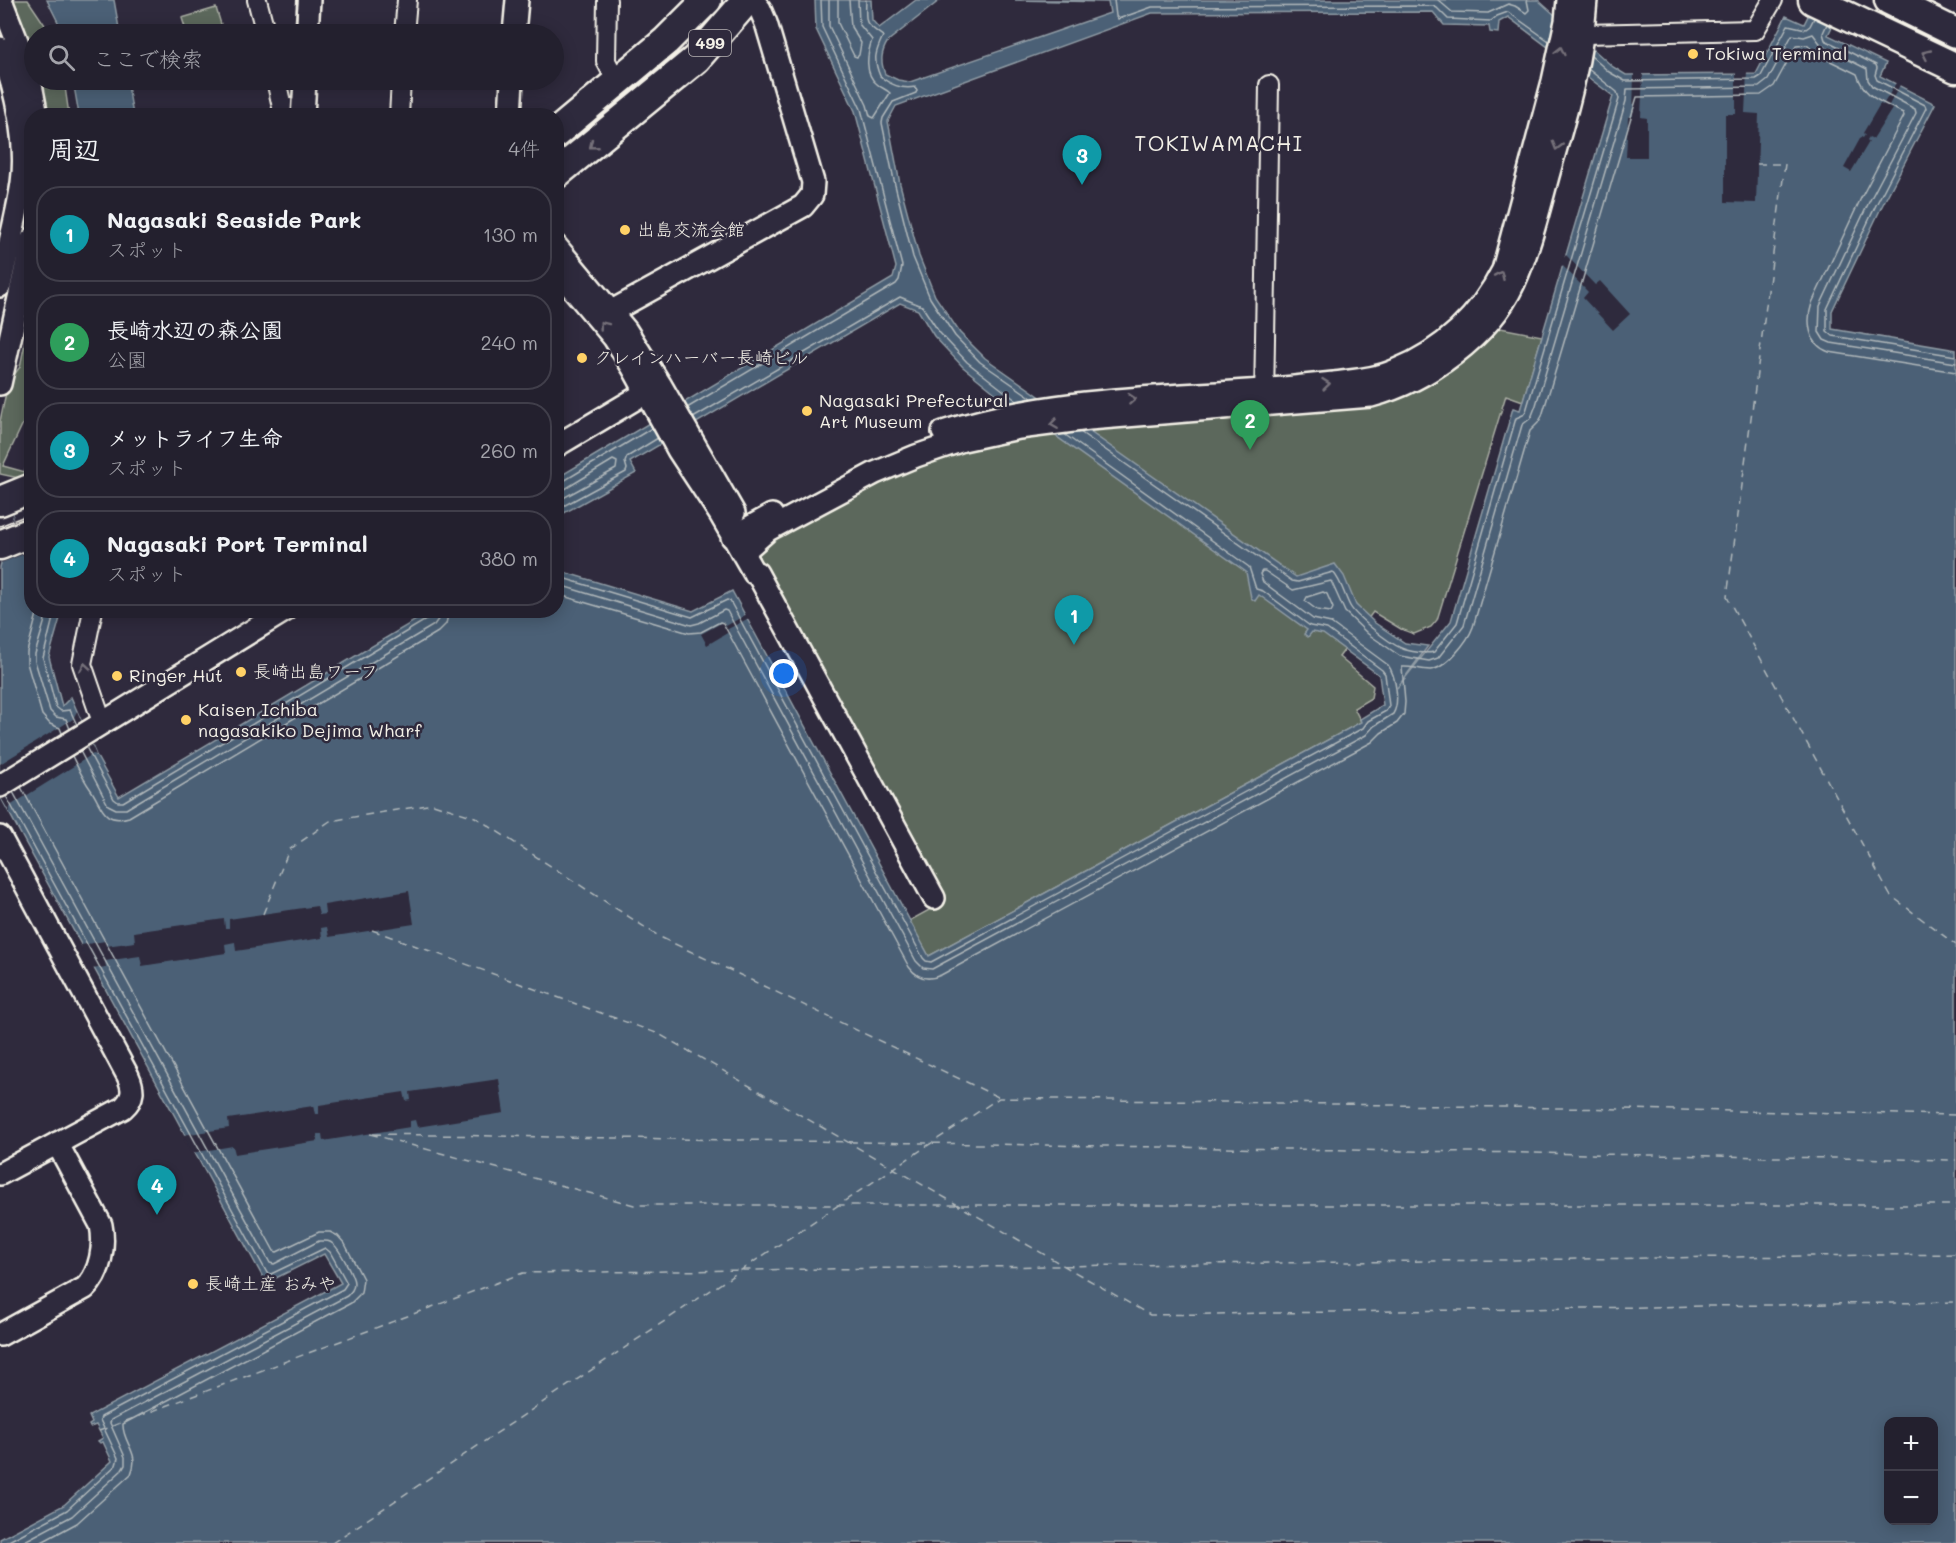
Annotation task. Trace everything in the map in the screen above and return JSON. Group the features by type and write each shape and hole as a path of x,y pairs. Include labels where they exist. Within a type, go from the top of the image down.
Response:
{"highway":[{"name":"499","path":"564,126 666,41 707,0"},
{"name":"499","path":"564,167 696,59 747,0"},
{"path":"1813,0 1956,68"},
{"path":"1904,3 1956,33"}],"street":[{"path":"1,0 24,59"},
{"path":"257,0 263,24"},
{"path":"308,24 309,0"},
{"path":"405,24 406,0"},
{"path":"515,24 517,0"},
{"path":"608,0 606,61 617,82"},
{"path":"612,311 803,206 812,195 813,182 770,34 760,9 753,0"},
{"path":"1017,421 1089,419 1265,397 1369,379 1396,370 1428,355 1444,343 1473,317 1503,270 1552,81 1566,21 1568,0"},
{"path":"741,542 768,530 875,472 947,445 1074,403 1371,396 1438,366 1460,350 1476,334 1503,301 1520,268 1573,90 1584,34 1586,0"},
{"path":"1584,34 1755,30 1773,0"},
{"path":"1896,40 1904,3"},
{"path":"0,48 10,72 14,90 23,154 22,182 0,286"},
{"path":"1265,397 1269,85"},
{"path":"32,90 35,108"},
{"path":"278,90 282,107 286,108"},
{"path":"303,108 304,90"},
{"path":"399,108 400,90"},
{"path":"510,108 511,90"},
{"path":"564,255 626,330 653,388 720,514 741,542 754,573 757,573 934,898"},
{"path":"0,384 24,275"},
{"path":"564,279 614,338 633,368 653,388"},
{"path":"564,441 653,388"},
{"path":"91,618 81,664 97,726"},
{"path":"0,786 273,618"},
{"path":"0,837 132,1085 131,1099 123,1108 0,1174"},
{"path":"0,1335 85,1288 95,1274 104,1238 101,1225 57,1143"}],"green space":[{"path":"10,0 28,0 44,24 24,24 24,38"},
{"path":"216,8 221,24 184,24 182,18"},
{"path":"41,90 65,90 68,108 45,108"},
{"path":"1490,326 1542,336 1523,401 1506,395 1437,620 1431,627 1414,634 1373,612 1339,657 1373,686 1371,698 1354,708 1361,722 929,956 909,921 942,903 757,566 763,544 901,473 961,450 1028,435 1347,407"},
{"path":"24,347 24,421 3,466 24,472 23,479 0,474 0,421 8,383 20,367"}],"water":[{"path":"47,0 114,0 118,24 59,24"},
{"path":"815,0 871,0 872,20 879,28 916,0 940,0 888,41 884,49 882,65 885,74 910,82 1110,13 1108,2 1015,0 1538,0 1613,67 1626,75 1756,74 1786,16 1804,24 1816,0 1845,0 1828,35 1886,63 1880,76 1935,104 1881,208 1832,311 1832,329 1956,350 1956,1543 0,1543 0,1539 64,1505 112,1461 103,1442 98,1441 103,1438 96,1425 90,1427 92,1423 89,1416 341,1283 324,1254 266,1283 0,796 0,567 24,476 24,618 60,618 49,657 62,706 71,697 96,755 119,797 419,618 564,618 564,572 693,611 732,591 929,956 1361,722 1360,719 1383,705 1379,675 1323,634 1312,632 1308,637 1304,634 1307,630 1259,595 1255,601 1251,598 1246,572 994,392 963,367 934,336 918,310 900,303 630,462 636,473 564,513 564,474 893,278 896,267 855,111 816,29","holes":["1433,12 1444,25 1489,26 1490,32 1498,33 1499,22 1508,17 1613,96 1520,410 1513,408 1451,621 1397,688 1428,646 1405,643 1375,623 1356,605 1344,576 1335,564 1296,577 985,358 960,333 935,296 919,256 900,184 888,121 896,106 1152,13"]},
{"path":"75,90 129,90 132,108 78,108"}],"pier":[{"path":"1736,71 1747,71 1745,113 1759,114 1756,203 1725,202 1725,114 1736,114"},
{"path":"1634,72 1643,72 1641,117 1647,118 1647,157 1626,157 1628,117 1633,116"},
{"path":"1897,81 1901,83 1888,107 1892,109 1873,139 1869,137 1867,140 1869,142 1851,172 1844,168 1861,137 1865,135 1863,133 1880,104 1883,105"},
{"path":"1566,255 1595,285 1600,281 1630,314 1613,330 1583,298 1588,292 1560,263"},
{"path":"24,475 24,554 1,563"},
{"path":"747,614 749,618 728,629 729,632 707,645 701,634 723,622 726,626"},
{"path":"77,711 96,755 93,754 13,804 10,807 10,813 0,796 0,764 73,719"},
{"path":"409,891 414,924 329,937 327,927 321,928 322,938 236,951 235,942 225,944 226,953 142,966 140,956 105,961 106,967 91,969 82,953 81,945 105,941 106,946 135,942 134,932 224,919 225,928 229,928 229,919 317,906 319,915 325,914 324,905"},
{"path":"499,1079 504,1113 417,1127 415,1120 410,1121 410,1127 323,1141 322,1134 317,1134 318,1141 235,1154 233,1146 191,1153 183,1135 229,1128 228,1119 313,1106 315,1114 319,1114 319,1105 404,1092 406,1101 411,1100 410,1092"}],"ferry route":[{"path":"1757,164 1785,164 1727,597 1890,895 1956,945"},
{"path":"263,914 289,850 330,821 433,804 475,817 660,937 998,1097"},
{"path":"372,930 659,1034 1150,1315 1956,1302"},
{"path":"332,1543 999,1098 1956,1115"},
{"path":"370,1134 634,1205 956,1205"},
{"path":"373,1134 1956,1160"},
{"path":"961,1205 1956,1205"},
{"path":"99,1431 523,1273 1956,1254"}],"tram line":[{"path":"297,24 298,0"},
{"path":"291,108 292,90"},
{"path":"0,526 24,516"}],"place":[{"name":"Tokiwa Terminal","path":"1693,54"},
{"name":"メットライフ生命","path":"1082,185"},
{"name":"出島交流会館","path":"625,230"},
{"name":"クレインハーバー長崎ビル","path":"582,358"},
{"name":"Nagasaki Prefectural Art Museum","path":"807,411"},
{"name":"長崎水辺の森公園","path":"1250,450"},
{"name":"Nagasaki Seaside Park","path":"1074,645"},
{"name":"長崎出島ワーフ","path":"241,672"},
{"name":"Ringer Hut","path":"117,676"},
{"name":"Kaisen Ichiba nagasakiko Dejima Wharf","path":"186,720"},
{"name":"Nagasaki Port Terminal","path":"157,1215"},
{"name":"長崎土産 おみや","path":"193,1284"}],"district":[{"name":"TOKIWAMACHI","path":"1219,144"}]}
